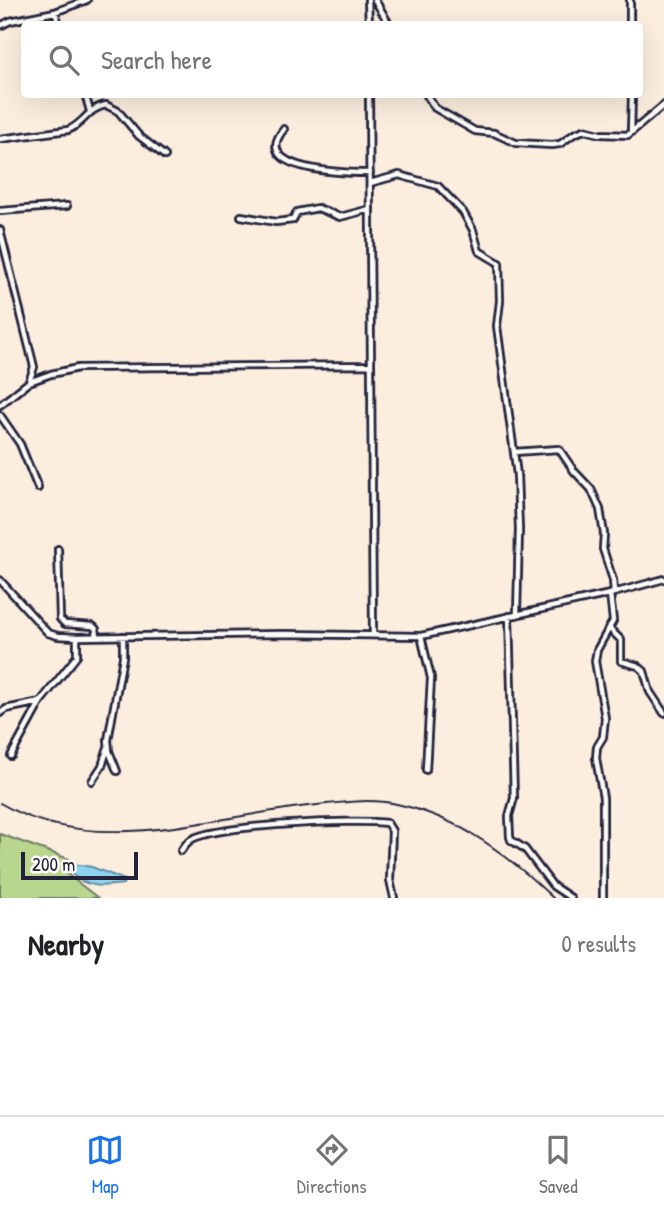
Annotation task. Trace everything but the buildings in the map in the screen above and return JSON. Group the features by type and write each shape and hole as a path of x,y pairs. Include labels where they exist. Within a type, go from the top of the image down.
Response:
{"street":[{"path":"0,26 10,21 55,12 87,0"},
{"path":"368,0 369,21"},
{"path":"375,0 387,21"},
{"path":"630,0 630,21"},
{"path":"55,12 58,21"},
{"path":"86,98 90,111"},
{"path":"369,98 373,635"},
{"path":"429,98 435,108 475,131 494,133 516,143 552,145 560,144 584,130 623,136 631,133 664,105"},
{"path":"631,133 632,98"},
{"path":"0,139 68,130 75,128 98,106 113,107 139,136 165,156"},
{"path":"284,129 275,142 275,147 295,163 318,171 370,173"},
{"path":"370,183 399,175 438,186 463,212 473,230 479,251 499,264 500,301 497,326 514,452 519,529 517,615"},
{"path":"0,211 67,206"},
{"path":"241,216 283,222 293,220 297,212 314,208 340,217 370,209"},
{"path":"0,230 34,367 29,382"},
{"path":"0,405 29,382 78,368 370,365"},
{"path":"0,415 20,444 38,488"},
{"path":"514,452 559,449 591,489 600,509 604,534 603,549 613,580 614,617 597,650 595,661 605,718 603,737 597,747 596,758 603,798 603,898"},
{"path":"58,549 60,619 65,624 93,626 97,636"},
{"path":"0,580 48,633 77,637 421,636 612,594 664,579"},
{"path":"509,617 514,798 509,816 510,837 524,849 553,886 571,898"},
{"path":"610,628 621,640 621,661 638,666 644,671 650,692 664,713"},
{"path":"92,781 102,766 108,747 109,725 123,657 123,636"},
{"path":"421,636 430,678 426,770"},
{"path":"11,756 41,701 77,656 77,637"},
{"path":"0,713 6,709 41,701"},
{"path":"108,747 117,771"},
{"path":"181,851 191,840 232,831 308,824 387,823 393,831 390,880 394,898"}],"green space":[{"path":"0,834 69,859 67,874 98,898 0,898"}],"water":[{"path":"74,864 92,867 125,880 123,884 115,885 88,884 70,872"}],"railway":[{"path":"0,803 37,820 76,829 115,831 197,824 338,803 391,803 423,811 483,841 553,898"}]}
